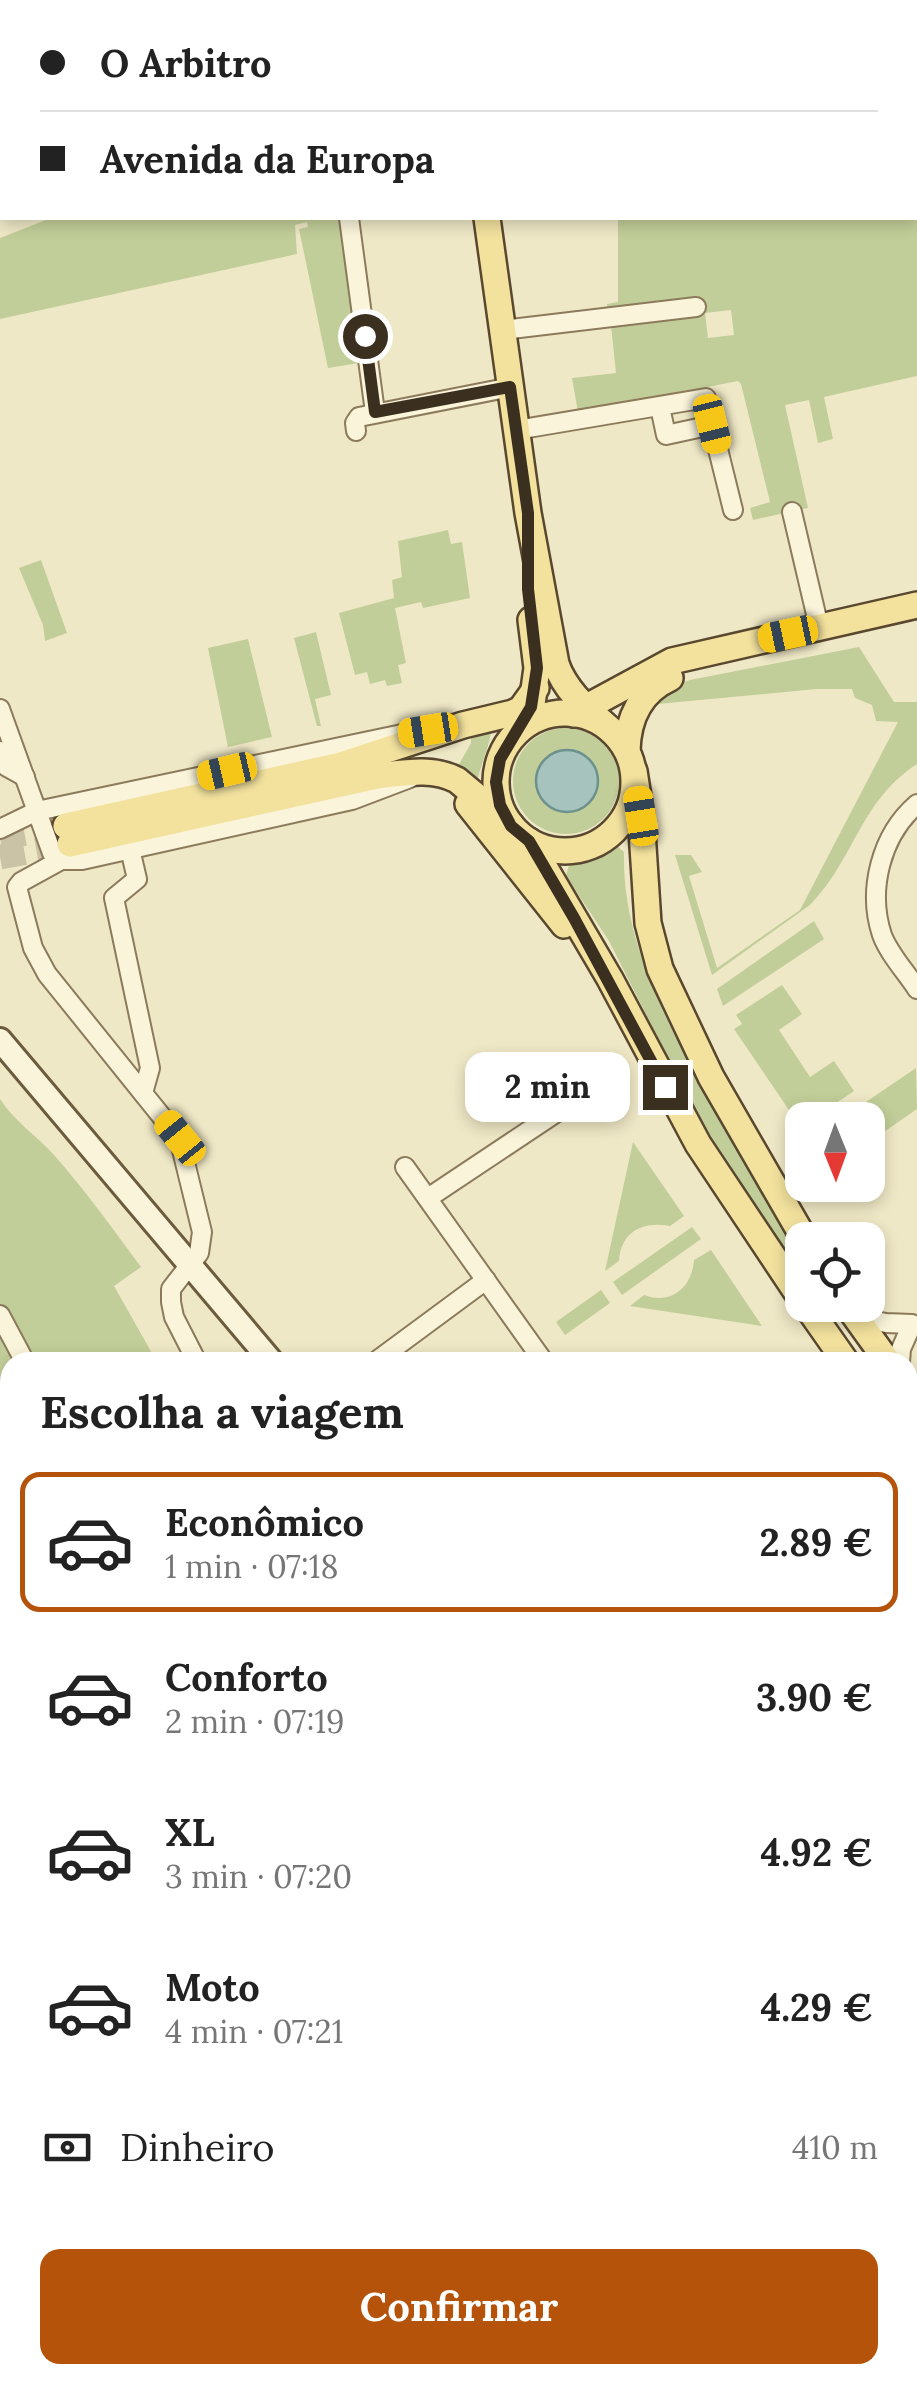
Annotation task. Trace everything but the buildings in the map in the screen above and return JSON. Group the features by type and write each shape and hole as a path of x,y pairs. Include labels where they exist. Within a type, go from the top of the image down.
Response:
{"main road":[{"path":"487,220 528,513 556,664 580,711 625,751 641,816 648,923 660,969 719,1092 795,1222"},
{"path":"528,513 528,589 536,688 521,728 500,759 496,782 500,805 602,966 698,1144 785,1274"},
{"path":"556,664 564,674 586,686 607,684 697,654 917,605"},
{"path":"61,843 377,776 424,772 457,780 520,833 551,850 574,851 596,844 614,832 627,814 634,793 625,751 628,730 645,695 664,680 917,620"},
{"path":"472,723 521,728 552,714 580,711 659,666"},
{"path":"61,843 341,765 521,709 536,688"},
{"path":"424,772 466,802 558,919 602,966"},
{"path":"0,1040 264,1352"},
{"path":"818,1322 839,1352"},
{"path":"859,1322 881,1352"}],"street":[{"path":"349,220 375,412"},
{"path":"503,330 696,307"},
{"path":"356,431 356,418 375,412 510,387"},
{"path":"516,430 706,398 734,510"},
{"path":"660,407 666,435 712,424"},
{"path":"792,512 819,627"},
{"path":"0,709 36,811 61,843 82,860 352,800 424,772"},
{"path":"0,829 36,811 472,723"},
{"path":"0,751 7,767 25,777"},
{"path":"61,843 48,824 58,814 120,795"},
{"path":"917,804 891,836 878,875 876,897 885,942 917,989"},
{"path":"61,843 17,887 32,948 46,974 180,1138 202,1225 199,1254 171,1289 171,1302 174,1317 193,1352"},
{"path":"130,849 137,879 114,898 150,1068 143,1093"},
{"path":"428,1198 563,1108"},
{"path":"405,1167 537,1352"},
{"path":"389,1352 486,1280"},
{"path":"0,1315 20,1352"},
{"path":"881,1322 915,1322"},
{"path":"901,1352 915,1322"}],"green space":[{"path":"46,220 340,220 359,363 328,368 299,229 308,227 307,222 295,225 297,254 0,319 0,238"},
{"path":"618,220 917,220 917,376 824,397 833,439 818,443 809,400 785,405 808,508 753,520 750,508 770,502 738,381 578,412 572,378 616,373 611,325 702,314 701,302 608,311 607,304 618,302","holes":["731,310 734,335 708,338 705,313"]},
{"path":"448,530 451,544 462,542 470,598 423,608 421,602 395,608 406,663 398,665 402,683 387,686 385,680 370,684 367,672 355,675 339,613 394,598 392,580 402,577 398,541"},
{"path":"41,560 67,633 45,641 43,625 19,568"},
{"path":"316,632 331,695 315,699 321,726 317,726 294,638"},
{"path":"248,639 272,737 228,747 208,648"},
{"path":"859,647 894,702 917,702 917,764 883,795 838,869 810,905 712,975 675,855 691,855 702,872 689,876 717,968 800,910 898,722 876,721 872,705 855,698 852,689 658,704 676,685 690,680"},
{"path":"566,728 586,732 604,743 615,761 619,781 615,801 604,819 586,830 566,834 546,830 528,819 517,801 513,781 517,761 528,743 546,732"},
{"path":"491,732 490,738 477,782 457,768 471,743 471,733"},
{"path":"617,846 624,852 629,911 656,996 721,1122 785,1228 785,1248 703,1127 609,941 566,876 569,865 596,859"},
{"path":"814,921 824,939 723,1006 717,989"},
{"path":"782,985 802,1014 779,1030 810,1077 834,1061 854,1091 838,1102 785,1104 734,1029 742,1024 736,1015"},
{"path":"916,1068 917,1109 885,1131 885,1102 866,1102"},
{"path":"0,1099 65,1168 141,1267 114,1286 151,1352 0,1352"},
{"path":"633,1142 684,1216 670,1226 650,1225 635,1231 624,1243 619,1261 605,1271"},
{"path":"692,1227 701,1239 622,1295 613,1282"},
{"path":"711,1250 762,1326 630,1306 644,1295 663,1298 678,1292 689,1279 694,1260"},
{"path":"601,1290 610,1303 565,1335 556,1322"}],"water":[{"path":"567,750 589,759 598,781 589,803 567,812 545,803 536,781 545,759"}],"tunnel":[{"path":"0,838 66,826"},
{"path":"0,857 70,844"}],"route":[{"path":"365,336 375,412 510,387 528,513 528,589 537,668 531,707 500,759 496,782 500,805 511,826 529,841 610,979 665,1087"}]}
